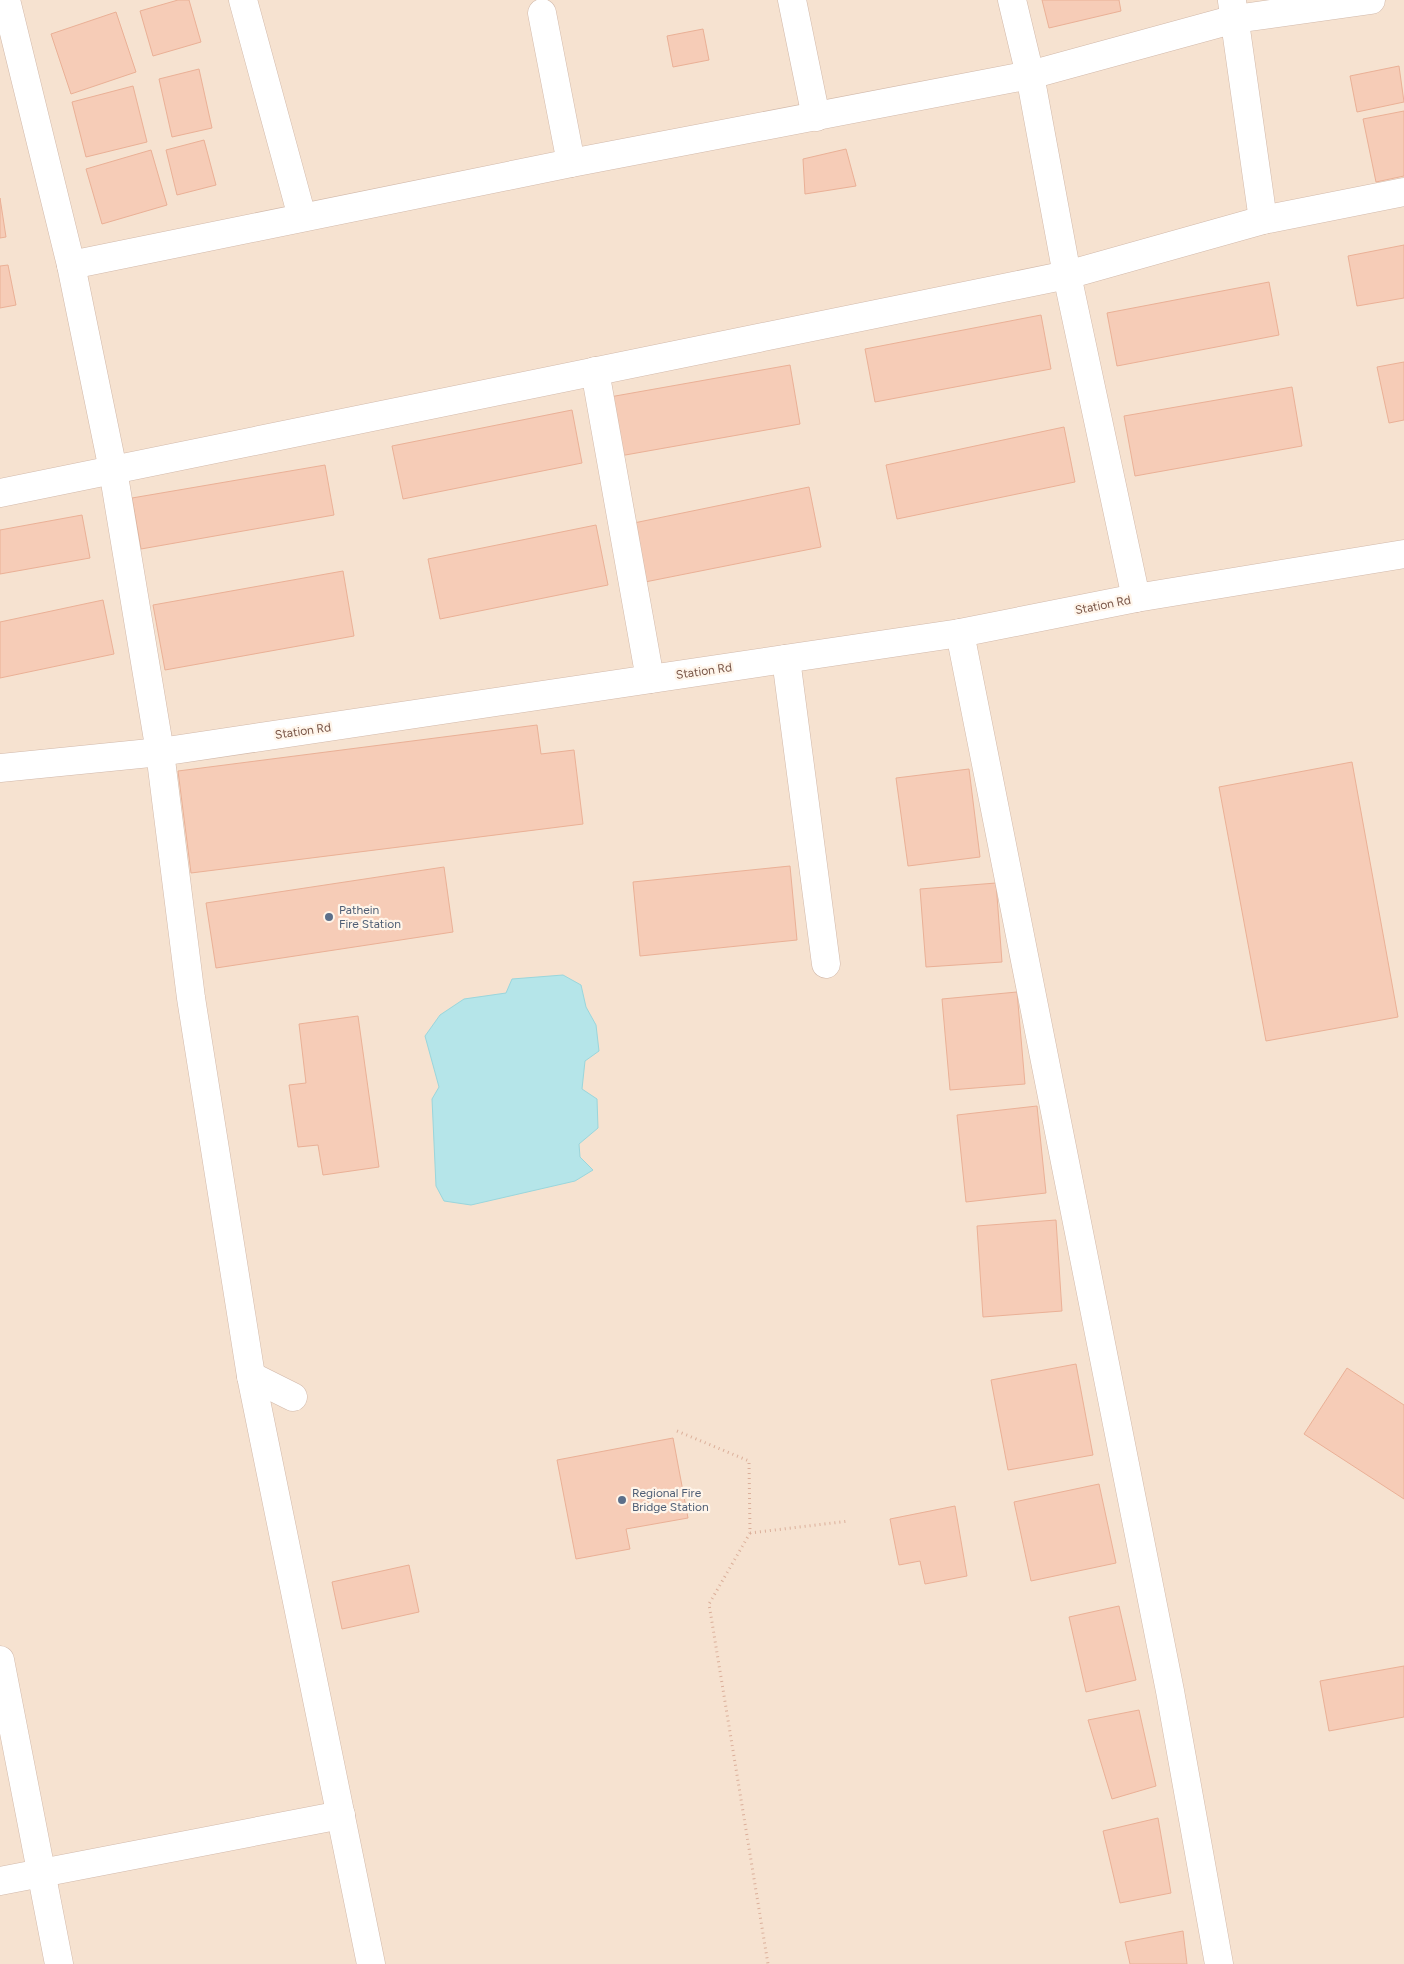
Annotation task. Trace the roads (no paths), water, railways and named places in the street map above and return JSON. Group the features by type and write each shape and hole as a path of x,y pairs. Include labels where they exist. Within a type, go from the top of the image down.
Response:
{"street":[{"path":"6,0 71,264 113,470 160,752 191,998 251,1376 371,1964"},
{"path":"243,0 302,217"},
{"path":"792,0 816,117"},
{"path":"1012,0 1030,75 1067,275 1136,598"},
{"path":"71,264 571,163 1030,75 1233,9 1370,0"},
{"path":"1233,9 1263,220"},
{"path":"542,13 571,163"},
{"path":"0,493 1067,275 1263,220 1404,192"},
{"path":"594,371 650,679"},
{"name":"Station Rd","path":"0,768 160,752 960,633 1136,598 1404,554"},
{"path":"960,633 1168,1681 1219,1964"},
{"path":"786,659 826,964"},
{"path":"251,1376 293,1397"},
{"path":"0,1660 59,1964"},
{"path":"0,1881 341,1815"}],"water":[{"path":"563,975 581,985 586,1007 596,1025 599,1051 585,1061 582,1089 597,1099 598,1128 579,1144 580,1157 593,1170 575,1181 471,1205 444,1201 436,1186 432,1099 439,1087 425,1036 440,1015 464,999 506,993 512,979"}],"place":[{"name":"Pathein Fire Station","path":"329,917"},
{"name":"Regional Fire Bridge Station","path":"622,1500"}]}
